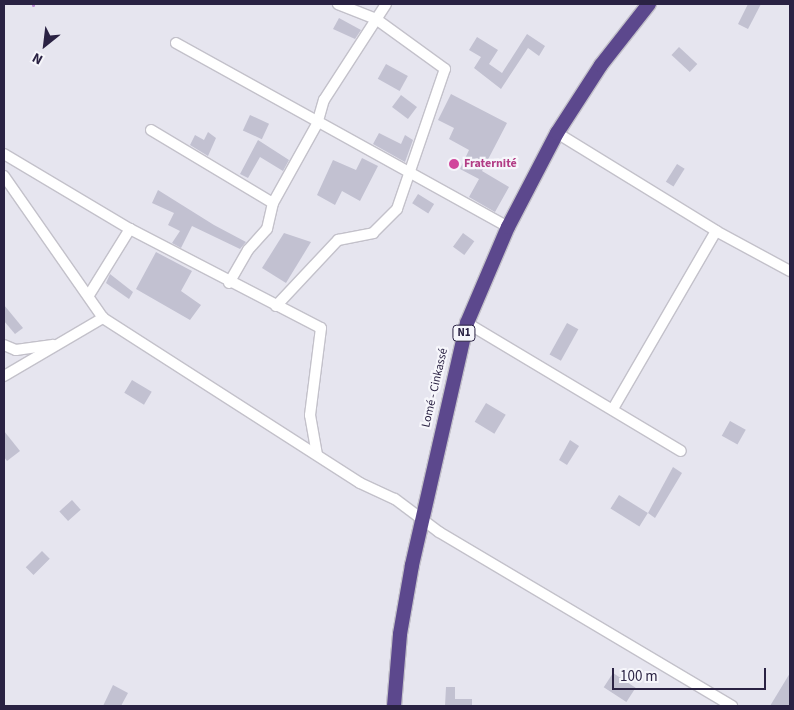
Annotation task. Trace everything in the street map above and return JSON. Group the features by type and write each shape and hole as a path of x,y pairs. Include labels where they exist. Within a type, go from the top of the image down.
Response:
{"highway":[{"name":"Lomé - Cinkassé","path":"394,706 400,634 424,517 468,323 508,227 557,134 601,64 649,4"}],"street":[{"path":"276,306 338,240 373,233 397,209 411,174 445,69 376,19 338,4"},
{"path":"229,282 248,250 267,229 273,203 317,124 324,100 386,4"},
{"path":"176,43 317,124 508,227"},
{"path":"151,130 273,203"},
{"path":"557,134 716,231 790,271"},
{"path":"4,154 130,229 321,328 310,415 318,454"},
{"path":"4,176 89,295 103,318 318,454 360,483 424,517 439,532 732,706"},
{"path":"89,295 130,229"},
{"path":"614,407 716,231"},
{"path":"4,376 103,318"},
{"path":"468,323 614,407 681,451"},
{"path":"4,345 16,350 57,345"}],"building":[{"path":"748,4 761,4 748,29 738,24"},
{"path":"339,18 361,30 355,39 333,29"},
{"path":"527,34 545,46 539,56 528,48 501,89 474,68 481,57 469,50 477,37 498,50 489,64 502,73"},
{"path":"679,47 697,64 690,72 671,55"},
{"path":"386,64 408,76 400,91 378,79"},
{"path":"451,94 507,123 482,171 509,187 495,212 469,197 479,179 460,169 469,150 449,139 454,128 438,120"},
{"path":"401,95 417,107 408,119 392,107"},
{"path":"250,115 269,124 262,139 243,130"},
{"path":"208,132 216,138 208,156 190,145 195,135 204,140"},
{"path":"379,133 401,144 405,135 413,140 405,162 373,144"},
{"path":"258,140 289,160 283,171 260,157 248,178 240,174"},
{"path":"362,158 378,166 360,201 342,191 335,205 317,195 333,160 356,170"},
{"path":"677,164 685,169 674,187 666,182"},
{"path":"158,190 214,225 246,242 240,249 192,226 181,248 172,243 180,231 168,225 174,213 152,203"},
{"path":"418,194 434,204 428,213 412,203"},
{"path":"284,233 311,242 286,283 262,268"},
{"path":"463,233 474,241 464,255 453,247"},
{"path":"156,252 192,271 181,291 201,305 190,320 136,289"},
{"path":"110,274 133,292 129,299 106,283"},
{"path":"4,305 23,328 15,334 4,321"},
{"path":"567,323 578,329 561,361 550,354"},
{"path":"132,380 152,392 144,405 124,393"},
{"path":"486,403 506,415 494,434 475,422"},
{"path":"730,421 746,430 738,445 722,436"},
{"path":"4,431 20,451 7,461 4,457"},
{"path":"570,440 579,446 567,465 559,460"},
{"path":"673,467 682,473 655,518 648,513"},
{"path":"619,495 648,513 639,527 611,509"},
{"path":"72,500 81,510 68,521 59,511"},
{"path":"42,551 50,559 34,575 26,567"},
{"path":"613,673 636,688 626,702 604,687"},
{"path":"790,673 790,706 770,706"},
{"path":"113,685 128,693 121,706 103,706"},
{"path":"446,687 455,687 455,699 472,699 472,706 445,706"}],"place":[{"name":"Fraternité","path":"454,164"}]}
